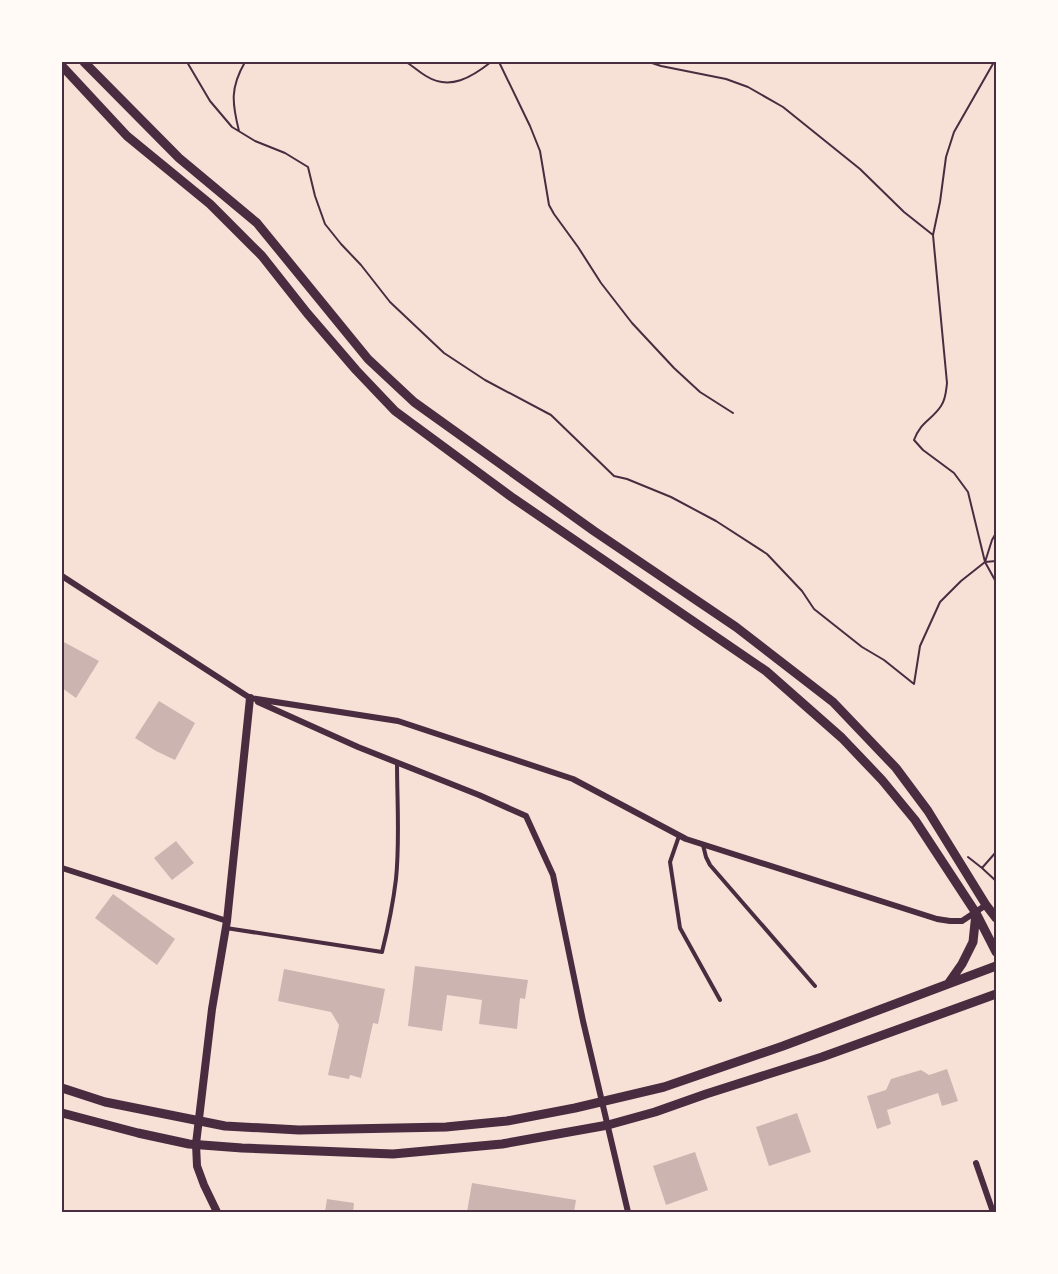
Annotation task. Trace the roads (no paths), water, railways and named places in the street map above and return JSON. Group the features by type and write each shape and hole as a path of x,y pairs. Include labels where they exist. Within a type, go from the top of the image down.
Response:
{"main road":[{"path":"84,62 179,158 257,223 368,359 414,402 594,531 736,627 833,702 896,768 928,811 996,918"},
{"path":"62,66 127,136 210,204 262,256 307,314 395,411 513,498 766,671 842,738 882,780 915,820 976,913 996,952"},
{"path":"948,984 962,964 973,942 976,913"},
{"path":"62,1088 105,1102 225,1126 299,1130 446,1127 507,1121 602,1102 683,1081 996,966"},
{"path":"62,1113 189,1144 242,1148 393,1154 502,1144 608,1125 655,1112 822,1057 996,994"}],"street":[{"path":"62,576 250,698 358,747 526,816 553,875 583,1021 628,1212"},
{"path":"250,698 398,721 573,779 686,839 937,919 962,921 987,905"},
{"path":"217,1212 197,1166 196,1144 212,1009 226,925 250,698"},
{"path":"62,868 226,925"},
{"path":"976,1163 993,1212"}],"lane":[{"path":"226,925 382,952 396,879 397,762"},
{"path":"679,835 670,861 680,928 720,1000"},
{"path":"703,844 705,857 710,865 815,986"}]}
